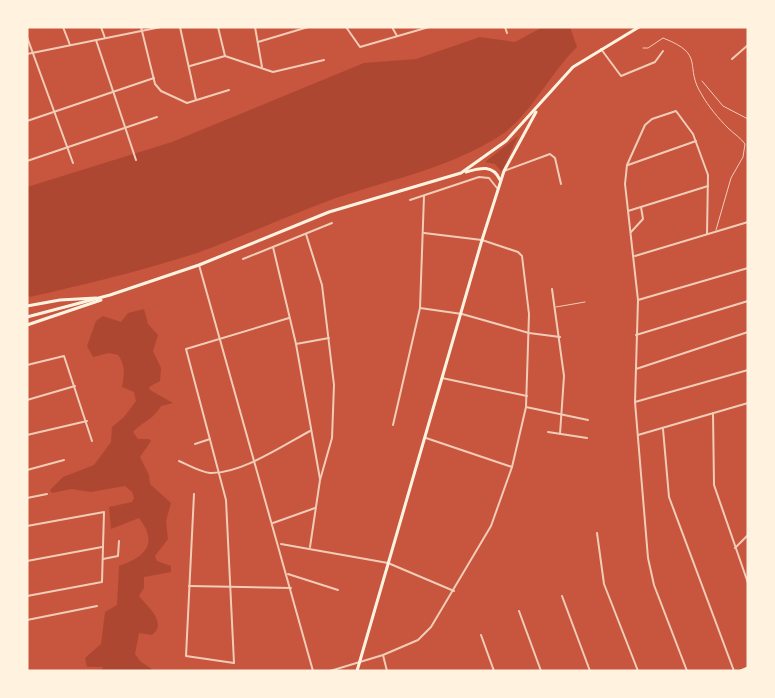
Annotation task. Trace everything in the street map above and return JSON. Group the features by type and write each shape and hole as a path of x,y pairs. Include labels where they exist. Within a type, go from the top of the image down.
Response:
{"main road":[{"path":"461,173 494,152 540,105 565,74 601,49 639,27"},
{"path":"357,671 504,171 540,105"},
{"path":"27,317 101,298 199,265 329,212 461,173 489,168 496,172 501,182"},
{"path":"27,325 110,295"},
{"path":"27,306 60,300 101,298"},
{"path":"741,671 748,668"}],"street":[{"path":"63,27 70,45"},
{"path":"101,27 105,38"},
{"path":"27,54 161,27"},
{"path":"180,27 196,101"},
{"path":"218,27 225,56"},
{"path":"255,27 262,67"},
{"path":"258,42 307,27"},
{"path":"346,27 358,47 429,27"},
{"path":"392,27 397,36"},
{"path":"505,27 507,33"},
{"path":"142,29 154,78 161,91 183,102 196,101 229,90"},
{"path":"27,37 73,163"},
{"path":"96,40 136,159"},
{"path":"732,59 748,45"},
{"path":"601,49 621,76 655,62 663,51"},
{"path":"190,66 225,56 276,71 324,60"},
{"path":"27,121 112,90 154,78"},
{"path":"687,671 651,574 637,435 635,402 638,300 635,256 625,184 627,165 647,122 679,112 696,141 708,176 706,234"},
{"path":"27,161 157,117"},
{"path":"627,165 696,141"},
{"path":"504,171 550,154 555,158 561,184"},
{"path":"410,200 479,177 489,178 499,190"},
{"path":"628,211 708,186"},
{"path":"393,425 420,308 424,196"},
{"path":"631,232 643,219 641,207"},
{"path":"635,256 748,222"},
{"path":"243,259 332,223"},
{"path":"330,671 383,655 418,640 430,627 454,591 491,526 512,467 526,408 529,333 522,256 518,252 482,240 424,233"},
{"path":"306,234 320,276 334,369 334,425 320,480 310,547"},
{"path":"273,246 296,344 320,480"},
{"path":"199,265 280,544 314,671"},
{"path":"638,300 748,268"},
{"path":"552,289 564,376 560,434"},
{"path":"636,335 748,302"},
{"path":"420,308 462,314 529,333 560,337"},
{"path":"195,494 188,586 187,657 236,662 226,500 188,359 188,346 289,318"},
{"path":"636,369 748,332"},
{"path":"296,344 329,338"},
{"path":"27,365 64,355 92,441"},
{"path":"635,402 748,370"},
{"path":"442,378 526,396"},
{"path":"27,400 75,386"},
{"path":"637,435 748,403"},
{"path":"526,408 588,420"},
{"path":"713,413 714,485 748,583"},
{"path":"27,435 87,421"},
{"path":"663,429 669,497 734,671"},
{"path":"179,461 206,472 220,472 255,461 310,431"},
{"path":"548,432 587,438"},
{"path":"426,438 512,467"},
{"path":"195,444 210,439"},
{"path":"27,470 64,460"},
{"path":"27,498 47,494"},
{"path":"273,523 315,508"},
{"path":"27,526 104,512 102,582 27,596"},
{"path":"597,533 604,585 638,671"},
{"path":"734,548 748,535"},
{"path":"103,559 118,556 118,541"},
{"path":"280,544 310,547 388,562 454,591"},
{"path":"27,561 102,547"},
{"path":"288,574 338,590"},
{"path":"188,586 291,588"},
{"path":"562,596 590,671"},
{"path":"27,620 96,606"},
{"path":"519,611 541,671"},
{"path":"481,634 494,671"},
{"path":"383,655 387,671"}],"lane":[{"path":"643,48 648,48 663,38 686,50 693,60 695,80 701,94 728,128 745,144 743,157 731,178 715,232"},
{"path":"702,81 723,106 748,118"},
{"path":"556,308 585,302"}],"shaded area":[{"path":"543,27 570,27 577,47 521,117 501,135 482,146 420,172 336,198 197,253 72,287 30,297 27,294 27,187 172,142 364,63 416,59 480,37 515,42"},
{"path":"518,136 502,172 495,164 485,162"},
{"path":"144,309 148,324 158,335 153,351 161,368 160,381 149,387 150,390 173,403 161,406 154,415 133,432 138,439 151,441 140,457 149,475 150,484 171,503 166,521 168,539 155,556 157,561 171,566 171,572 144,577 144,588 139,596 155,615 158,625 152,635 139,633 135,654 141,662 155,671 101,671 103,667 87,667 85,658 101,644 105,612 117,605 119,566 142,554 148,542 148,535 139,518 111,529 109,507 132,502 134,498 132,492 125,486 91,492 71,489 52,493 50,490 63,477 94,465 111,442 112,427 124,417 136,401 134,392 122,387 123,367 118,355 109,353 93,357 87,346 96,321 103,316 121,322 128,313"}]}
